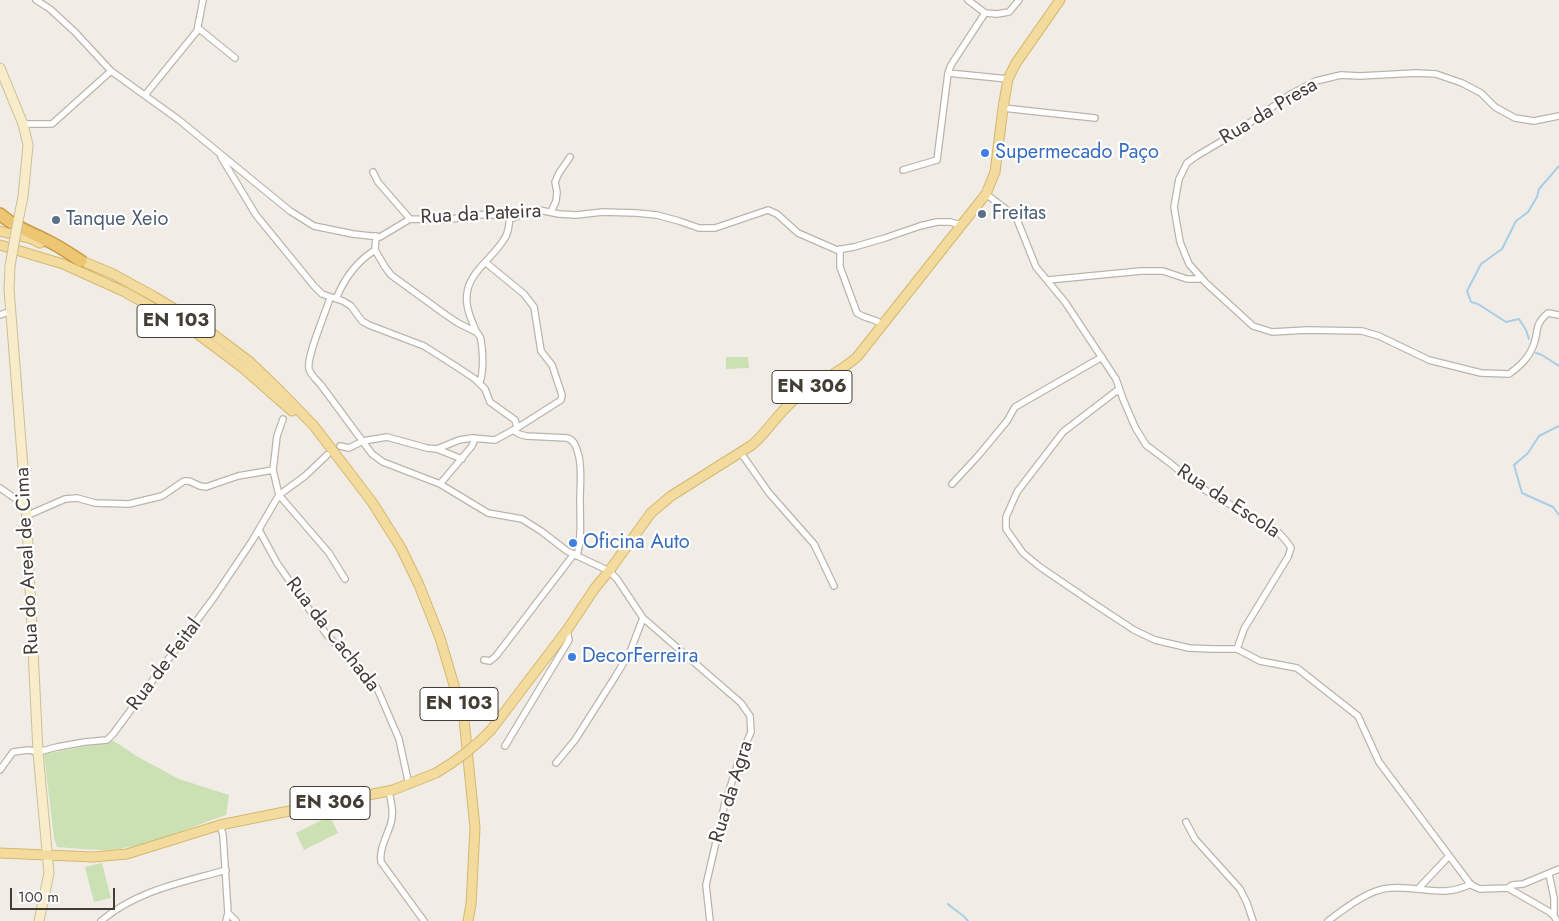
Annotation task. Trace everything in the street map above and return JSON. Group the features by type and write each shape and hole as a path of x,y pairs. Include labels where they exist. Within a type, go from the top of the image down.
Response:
{"highway":[{"path":"0,214 25,231 49,241 81,261"}],"main road":[{"name":"EN 306","path":"0,853 94,857 127,854 220,825 389,791 436,773 474,748 491,730 651,513 671,496 741,453 760,438 793,401 805,391 846,367 858,357 986,194 995,172 1008,79 1016,63 1060,0"},
{"name":"Rua do Areal de Cima","path":"0,68 23,124 28,146 23,197 10,266 9,289 26,506 38,752 48,873 39,921"},
{"name":"EN 103","path":"0,231 32,240 113,274 155,296 201,325 250,362 314,426 372,502 401,548 419,585 440,638 464,719 476,828 471,904 468,921"},
{"name":"EN 103","path":"0,245 63,264 96,278 125,292 195,332 243,368 277,397 311,428 344,465"}],"street":[{"name":"Rua da Pateira","path":"36,0 74,32 111,71 179,120 290,212 314,226 380,237 410,219 444,220 487,214 513,218 539,210 576,214 603,212 657,215 699,228 714,228 768,210 777,214 798,233 837,250 840,249"},
{"path":"145,95 198,28 203,0"},
{"path":"968,0 985,14 1004,14 1009,12 1019,0"},
{"path":"903,170 937,160 948,73 951,65 985,14"},
{"path":"198,28 235,58"},
{"path":"23,124 52,124 111,71"},
{"path":"948,73 1008,79"},
{"name":"Rua da Presa","path":"1559,116 1534,121 1515,118 1495,107 1481,93 1462,83 1436,74 1341,75 1316,81 1291,94 1232,135 1187,163 1179,178 1174,206 1180,242 1189,264 1202,279 1253,326 1272,332 1307,330 1362,331 1379,336 1429,360 1481,373 1509,374 1526,361 1534,345 1539,320 1548,313 1559,315"},
{"path":"1003,108 1095,118"},
{"path":"218,153 256,215 322,294 351,306 362,321 369,325 424,346 457,367 485,389 490,402 515,420 515,429 519,434 567,438 571,439 575,444 579,458 580,486 580,544 576,555 496,656 490,661 484,660"},
{"path":"551,212 556,202 555,182 558,173 570,157"},
{"path":"373,172 378,182 410,219"},
{"name":"Rua da Escola","path":"986,194 1016,217 1036,267 1065,302 1116,379 1135,426 1146,446 1198,486 1278,532 1291,548 1288,557 1244,629 1237,649"},
{"path":"479,383 482,379 481,340 476,332 468,308 467,291 472,280 506,236 510,217"},
{"path":"883,325 877,320 857,313 840,266 840,249 877,241 936,222 950,222 961,225"},
{"path":"376,236 375,250 385,267 397,281 452,319 476,332"},
{"path":"375,250 366,256 347,276 333,298 314,343 309,361 312,375 372,454 383,462 440,484 488,513 522,519 567,551 609,571"},
{"path":"438,449 459,440 475,438 495,440 561,400 562,395 552,365 541,351 534,307 524,294 485,262"},
{"path":"1048,280 1163,271 1187,279 1202,279"},
{"path":"0,315 11,312"},
{"path":"952,484 1007,421 1016,406 1102,357"},
{"path":"1119,389 1063,432 1017,492 1006,517 1006,528 1023,553 1090,601 1155,640 1190,648 1212,650 1237,649 1260,661 1298,668 1358,716 1379,762 1471,884 1480,889 1508,888 1559,869"},
{"path":"283,419 277,436 274,470 279,496 329,553 345,579"},
{"path":"340,446 349,448 363,441 387,437 427,448 438,449 462,458"},
{"path":"440,484 472,446 475,438"},
{"path":"741,453 770,493 814,544 834,586"},
{"path":"259,530 279,496 327,456"},
{"path":"26,516 65,499 77,498 95,503 129,504 162,496 184,480 206,487 238,476 274,470"},
{"path":"0,488 26,506"},
{"name":"Rua de Feital","path":"0,770 13,752 28,750 38,752 66,745 107,740 215,596 259,530"},
{"name":"Rua da Cachada","path":"259,530 276,563 327,635 377,688 399,739 409,784"},
{"name":"Rua da Agra","path":"609,571 617,579 643,618 741,703 750,716 751,732 724,803 706,885 710,921"},
{"path":"556,763 575,740 630,652 643,618"},
{"path":"505,746 569,640 566,630"},
{"path":"389,791 393,811 380,855 381,862 424,921"},
{"path":"1186,822 1195,839 1240,889 1253,921"},
{"path":"220,825 223,835 226,870 228,913 226,921"},
{"path":"1418,889 1449,856"},
{"path":"102,921 126,903 151,892 226,870"},
{"path":"1549,874 1555,905 1555,918"},
{"path":"1328,921 1365,896 1388,888 1440,892 1461,889 1471,884"},
{"path":"1508,888 1548,911 1555,918"},
{"path":"228,913 236,921"}],"green space":[{"path":"726,357 748,357 749,368 726,369"},
{"path":"114,741 138,757 179,779 229,795 226,815 168,836 122,848 101,850 57,847 54,838 44,754"},
{"path":"330,816 338,833 304,850 296,833"},
{"path":"102,863 111,898 94,902 85,867"}],"waterway":[{"path":"1529,339 1519,319 1506,322 1478,304 1471,302 1467,291 1481,264 1502,249 1516,221 1528,212 1537,197 1539,189 1559,166"},
{"path":"1536,353 1559,366"},
{"path":"1559,426 1539,436 1528,453 1514,465 1522,493 1553,507 1559,515"},
{"path":"948,904 968,921"}],"place":[{"name":"Supermecado Paço","path":"985,153"},
{"name":"Freitas","path":"982,214"},
{"name":"Tanque Xeio","path":"56,220"},
{"name":"Oficina Auto","path":"573,543"},
{"name":"DecorFerreira","path":"572,657"}]}
